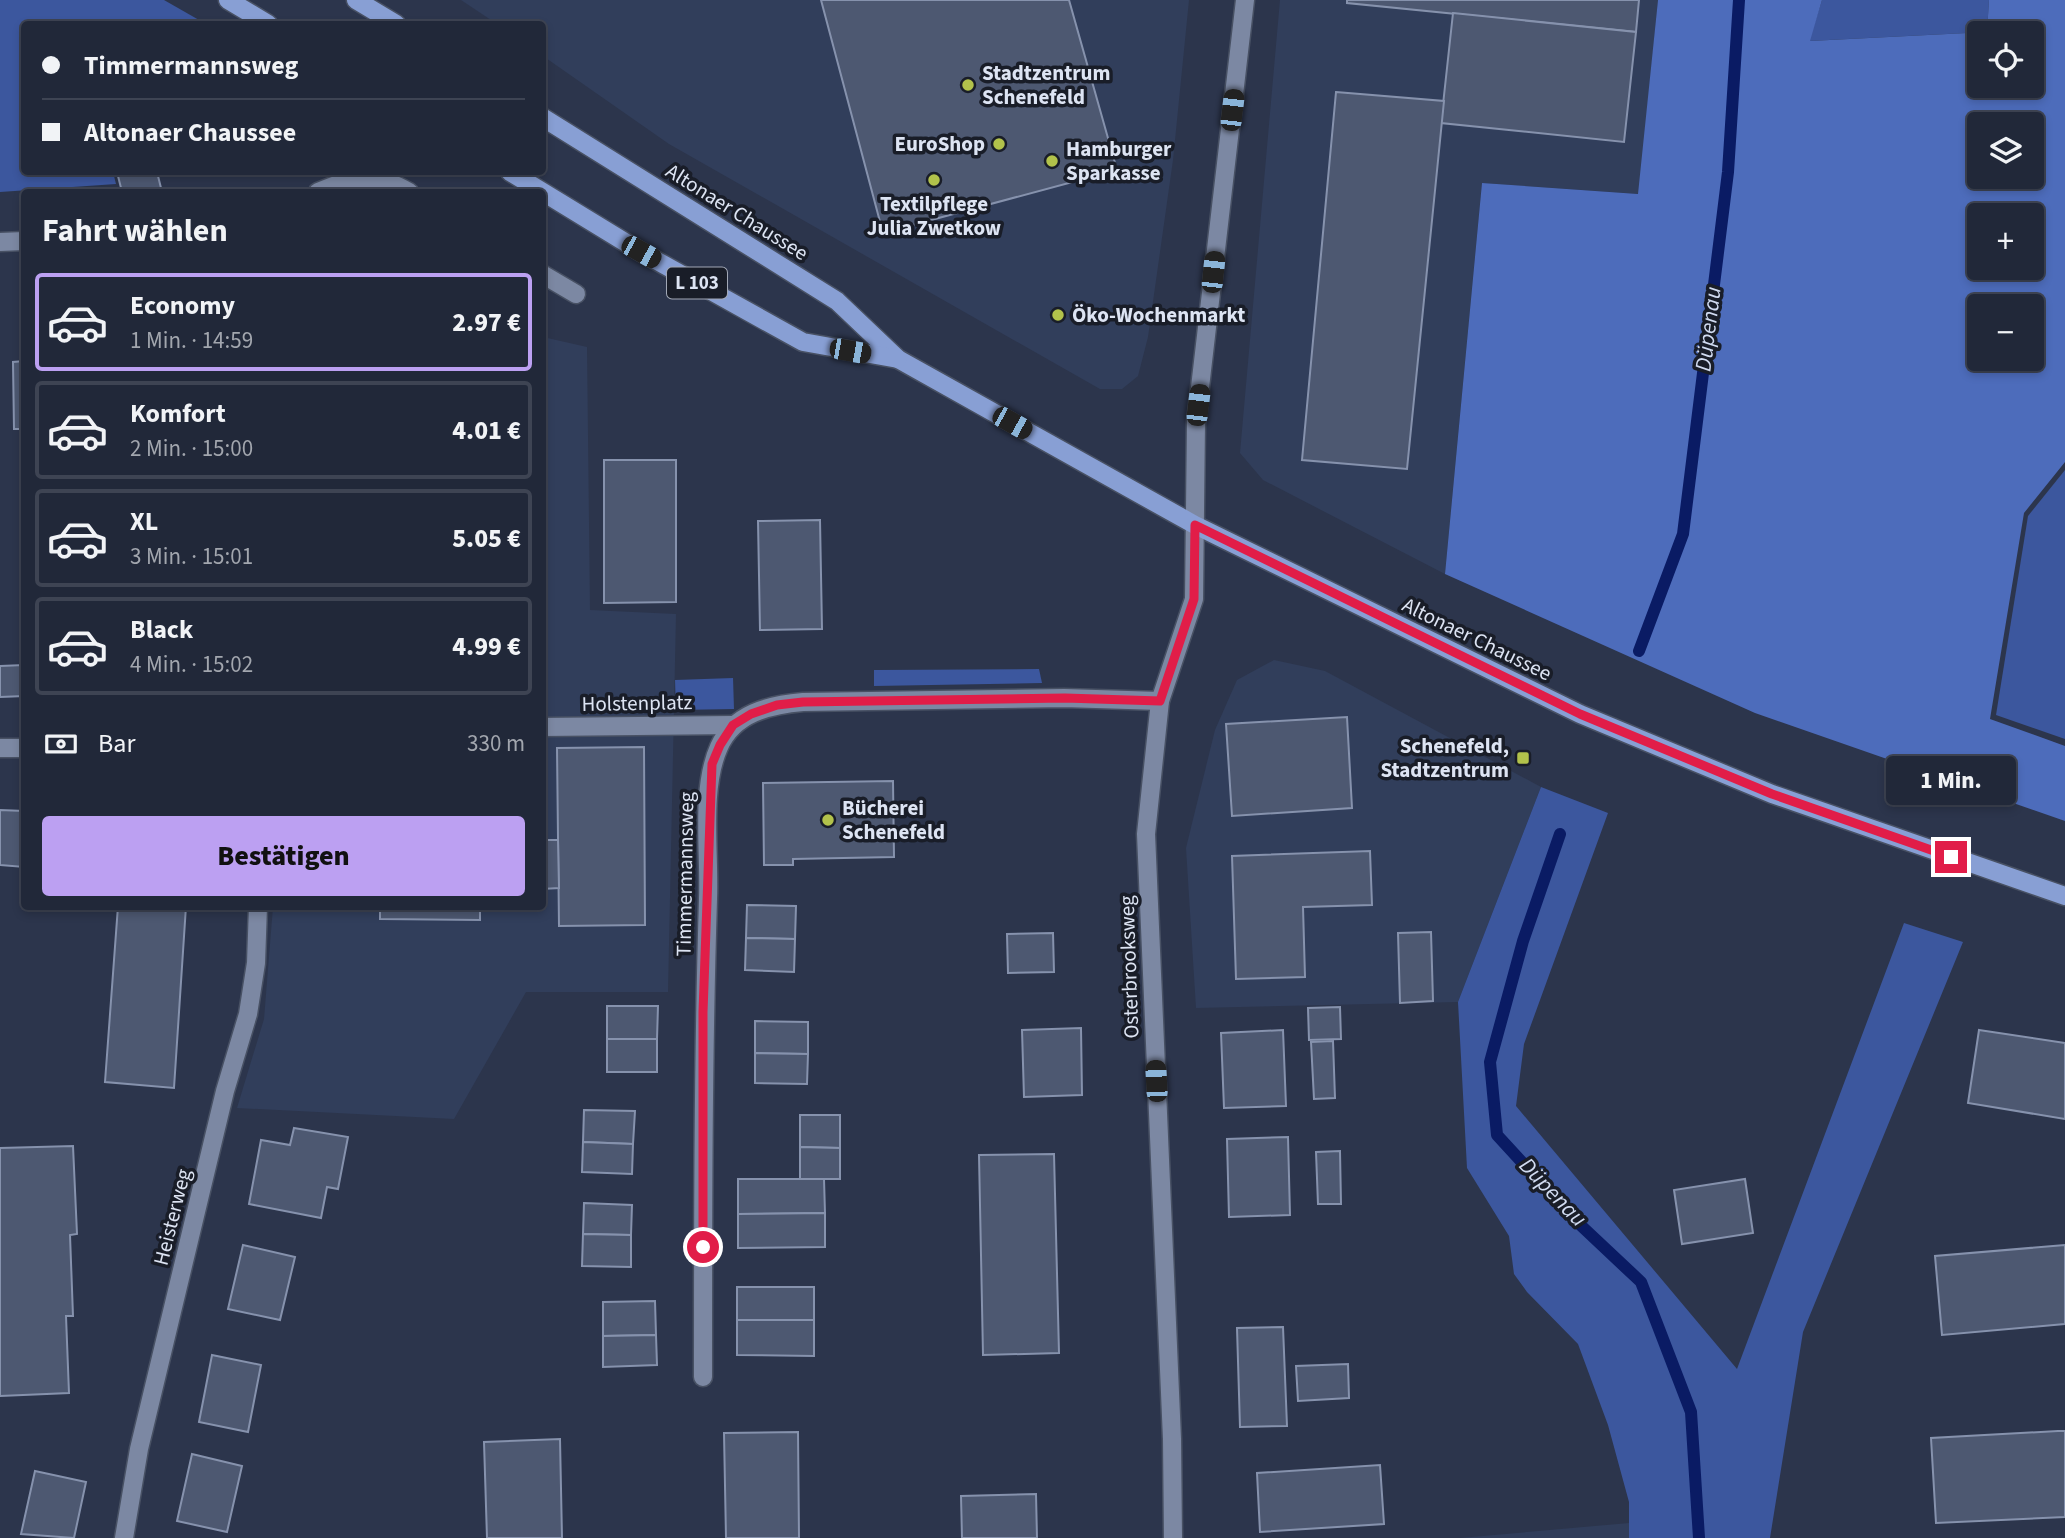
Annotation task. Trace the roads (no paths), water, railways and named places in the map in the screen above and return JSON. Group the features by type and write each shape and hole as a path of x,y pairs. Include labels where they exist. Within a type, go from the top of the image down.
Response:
{"main road":[{"path":"228,0 263,21"},
{"path":"356,0 391,21"},
{"name":"Altonaer Chaussee","path":"546,119 837,301 898,359 1195,525 1580,714 1772,794 2065,896"},
{"name":"Altonaer Chaussee","path":"515,175 538,189"},
{"name":"Altonaer Chaussee","path":"546,194 641,252 803,342 898,359"}],"street":[{"name":"Osterbrooksweg","path":"1173,1538 1173,1450 1146,834 1160,701 1194,599 1196,422 1245,0"},
{"path":"325,189 350,179 376,177 402,189"},
{"path":"0,242 21,241"},
{"path":"546,276 576,294"},
{"path":"733,725 751,714 777,705 803,702 1065,698 1160,701"},
{"name":"Holstenplatz","path":"546,727 733,725"},
{"name":"Timmermannsweg","path":"703,1377 703,1012 709,785 720,745 733,725"},
{"path":"0,748 21,748"},
{"name":"Heisterweg","path":"124,1538 139,1449 225,1091 248,1014 256,962 258,910"}],"waterway":[{"name":"Düpenau","path":"1639,651 1683,534 1728,172 1739,0"},
{"name":"Düpenau","path":"1560,834 1523,941 1490,1062 1497,1135 1574,1219 1641,1282 1691,1412 1699,1538"}],"place":[{"name":"Stadtzentrum Schenefeld","path":"968,85"},
{"name":"EuroShop","path":"999,144"},
{"name":"Hamburger Sparkasse","path":"1052,161"},
{"name":"Textilpflege Julia Zwetkow","path":"934,180"},
{"name":"Öko-Wochenmarkt","path":"1058,315"},
{"name":"Schenefeld, Stadtzentrum","path":"1523,758"},
{"name":"Bücherei Schenefeld","path":"828,820"}]}
